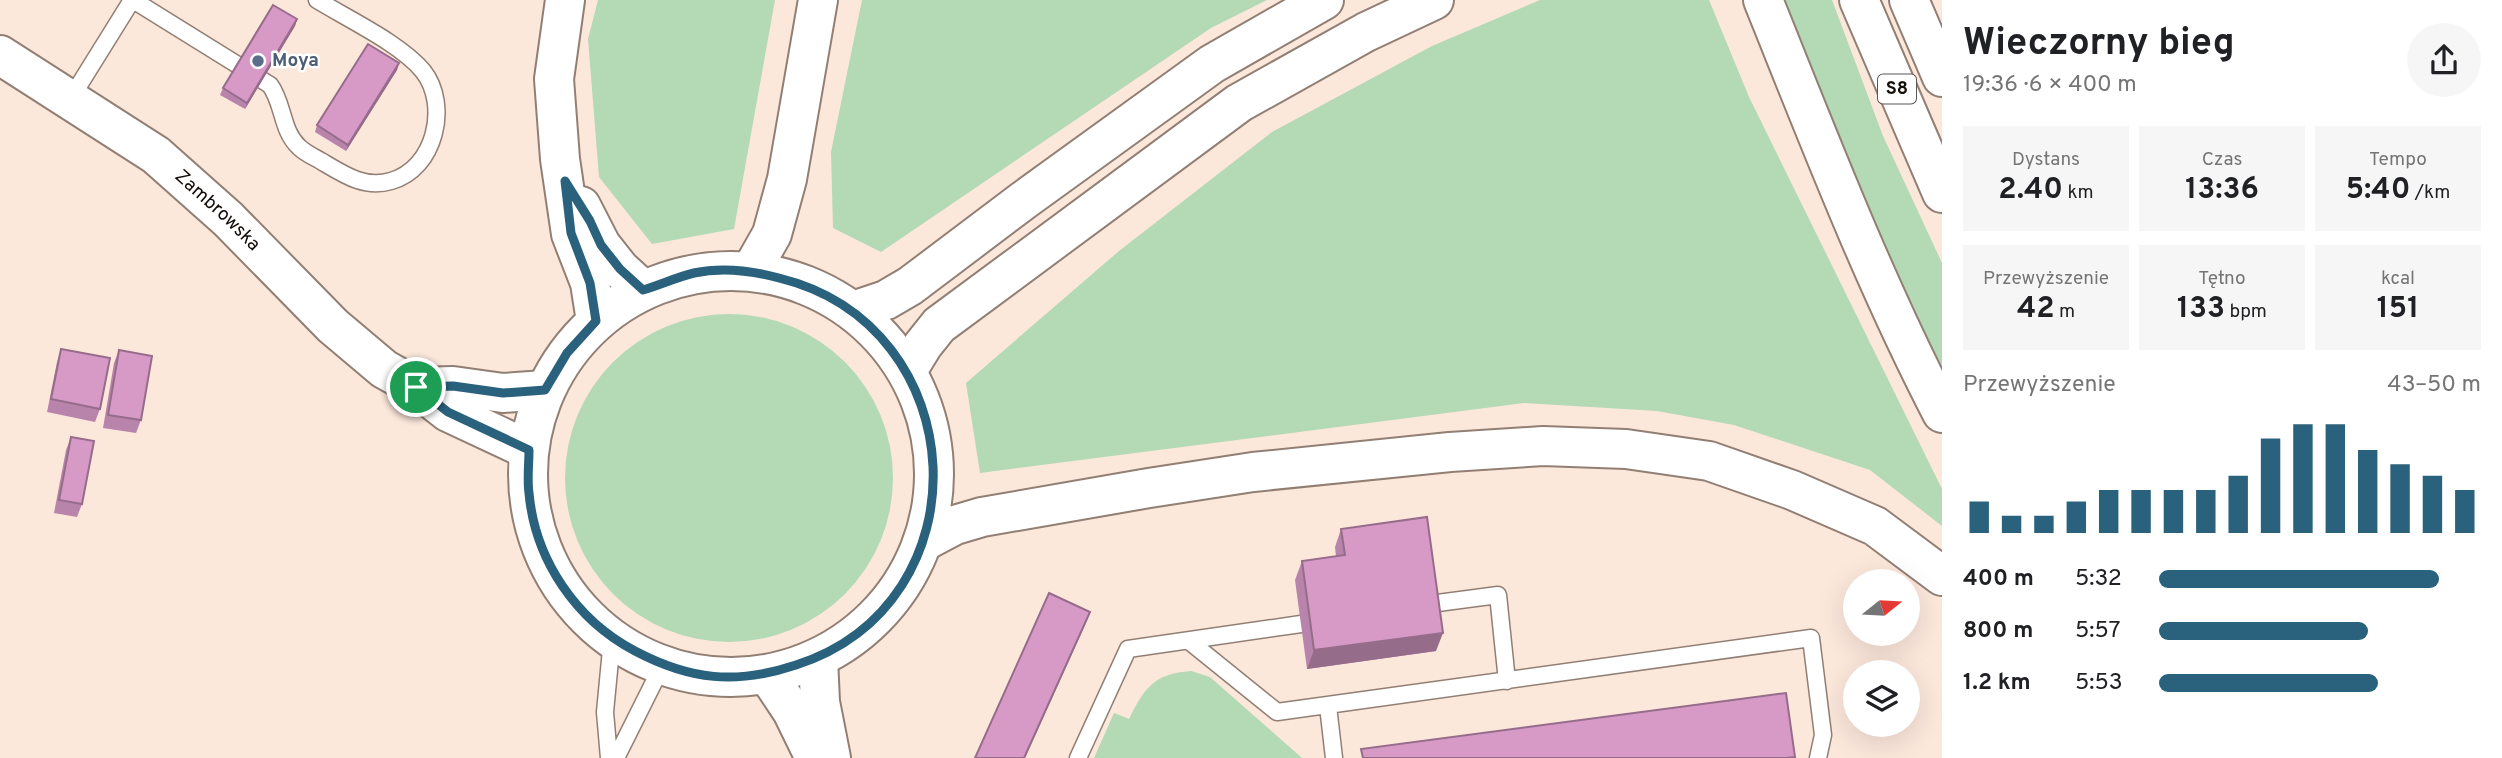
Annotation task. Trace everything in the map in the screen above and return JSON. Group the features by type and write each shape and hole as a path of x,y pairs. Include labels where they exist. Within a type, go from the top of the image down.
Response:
{"main road":[{"path":"565,0 554,79 560,159 571,233 590,283 596,321"},
{"path":"751,271 772,234 787,179 818,0"},
{"path":"853,311 886,300 910,286 1212,64 1324,0"},
{"path":"907,372 939,325 1239,103 1366,32 1434,0"},
{"path":"1763,0 1839,190 1916,362 1942,413"},
{"name":"S8","path":"1859,0 1942,193"},
{"name":"S8","path":"1909,0 1942,77"},
{"name":"Zambrowska","path":"0,55 71,98 156,155 228,219 334,326 384,369 416,387 448,412 529,450"},
{"path":"565,181 590,221 601,245 620,269 643,290"},
{"path":"751,271 805,284 853,311 883,339 907,372 922,403 931,438 934,473 932,508 923,542 909,572 892,598 871,622 846,642 818,658 768,674 730,678 692,674 662,666 612,639 580,610 554,575 537,535 528,493 529,450 535,419 545,390 567,353 596,321 643,290 695,273 751,271"},
{"path":"416,387 453,386 503,393 545,390"},
{"path":"923,542 955,525 982,517 1188,482 1253,472 1450,452 1543,446 1626,449 1709,461 1792,490 1875,526 1942,576"},
{"path":"818,658 820,702 831,758"},
{"path":"768,674 792,711 815,758"}],"lane":[{"path":"71,98 133,0 270,85 290,136 299,148 348,177 362,182 377,184 393,181 414,166 433,136 438,118 432,85 411,58 317,0"},
{"path":"1430,604 1497,595 1507,681"},
{"path":"1078,758 1128,649 1301,624"},
{"path":"1189,640 1277,712 1811,638 1823,735 1818,758"},
{"path":"609,758 605,712 612,639"},
{"path":"616,758 662,666"},
{"path":"1328,706 1334,758"}],"green space":[{"path":"598,0 775,0 734,229 652,244 599,177 588,39"},
{"path":"862,0 1267,0 1211,28 881,252 833,228 831,152"},
{"path":"1540,0 1709,0 1749,97 1942,489 1942,526 1870,470 1734,425 1657,411 1524,403 980,473 966,383 1119,251 1272,132 1432,46"},
{"path":"1783,0 1832,0 1883,136 1942,263 1942,377 1845,166"},
{"path":"729,314 761,317 792,327 820,342 845,362 865,387 880,415 890,446 893,478 890,510 880,541 865,569 845,594 820,614 792,629 761,639 729,642 697,639 666,629 638,614 613,594 593,569 578,541 568,510 565,478 568,446 578,415 593,387 613,362 638,342 666,327 697,317"},
{"path":"1191,671 1210,677 1302,758 1094,758 1114,713 1129,719 1140,698 1152,684 1168,675"}],"building":[{"name":"Moya","path":"273,5 297,19 247,103 223,88"},
{"path":"368,44 399,63 348,145 317,125"},
{"path":"61,349 110,358 100,409 51,399"},
{"path":"119,350 152,356 141,420 108,415"},
{"path":"71,437 94,441 82,504 59,500"},
{"path":"1427,517 1443,633 1314,650 1302,561 1345,555 1341,529"},
{"path":"1049,593 1090,612 1024,758 975,758"},
{"path":"1786,693 1795,757 1363,758 1361,749"}],"place":[{"name":"Moya","path":"258,61"}],"route":[{"path":"565,181 590,221 601,245 620,269 643,290 695,273 751,271 805,284 853,311 883,339 907,372 922,403 931,438 934,473 932,508 923,542 909,572 892,598 871,622 846,642 818,658 768,674 730,678 692,674 662,666 612,639 580,610 554,575 537,535 528,493 529,450 448,412 416,387 453,386 503,393 545,390 567,353 596,321 590,283 571,233 565,181"}]}
